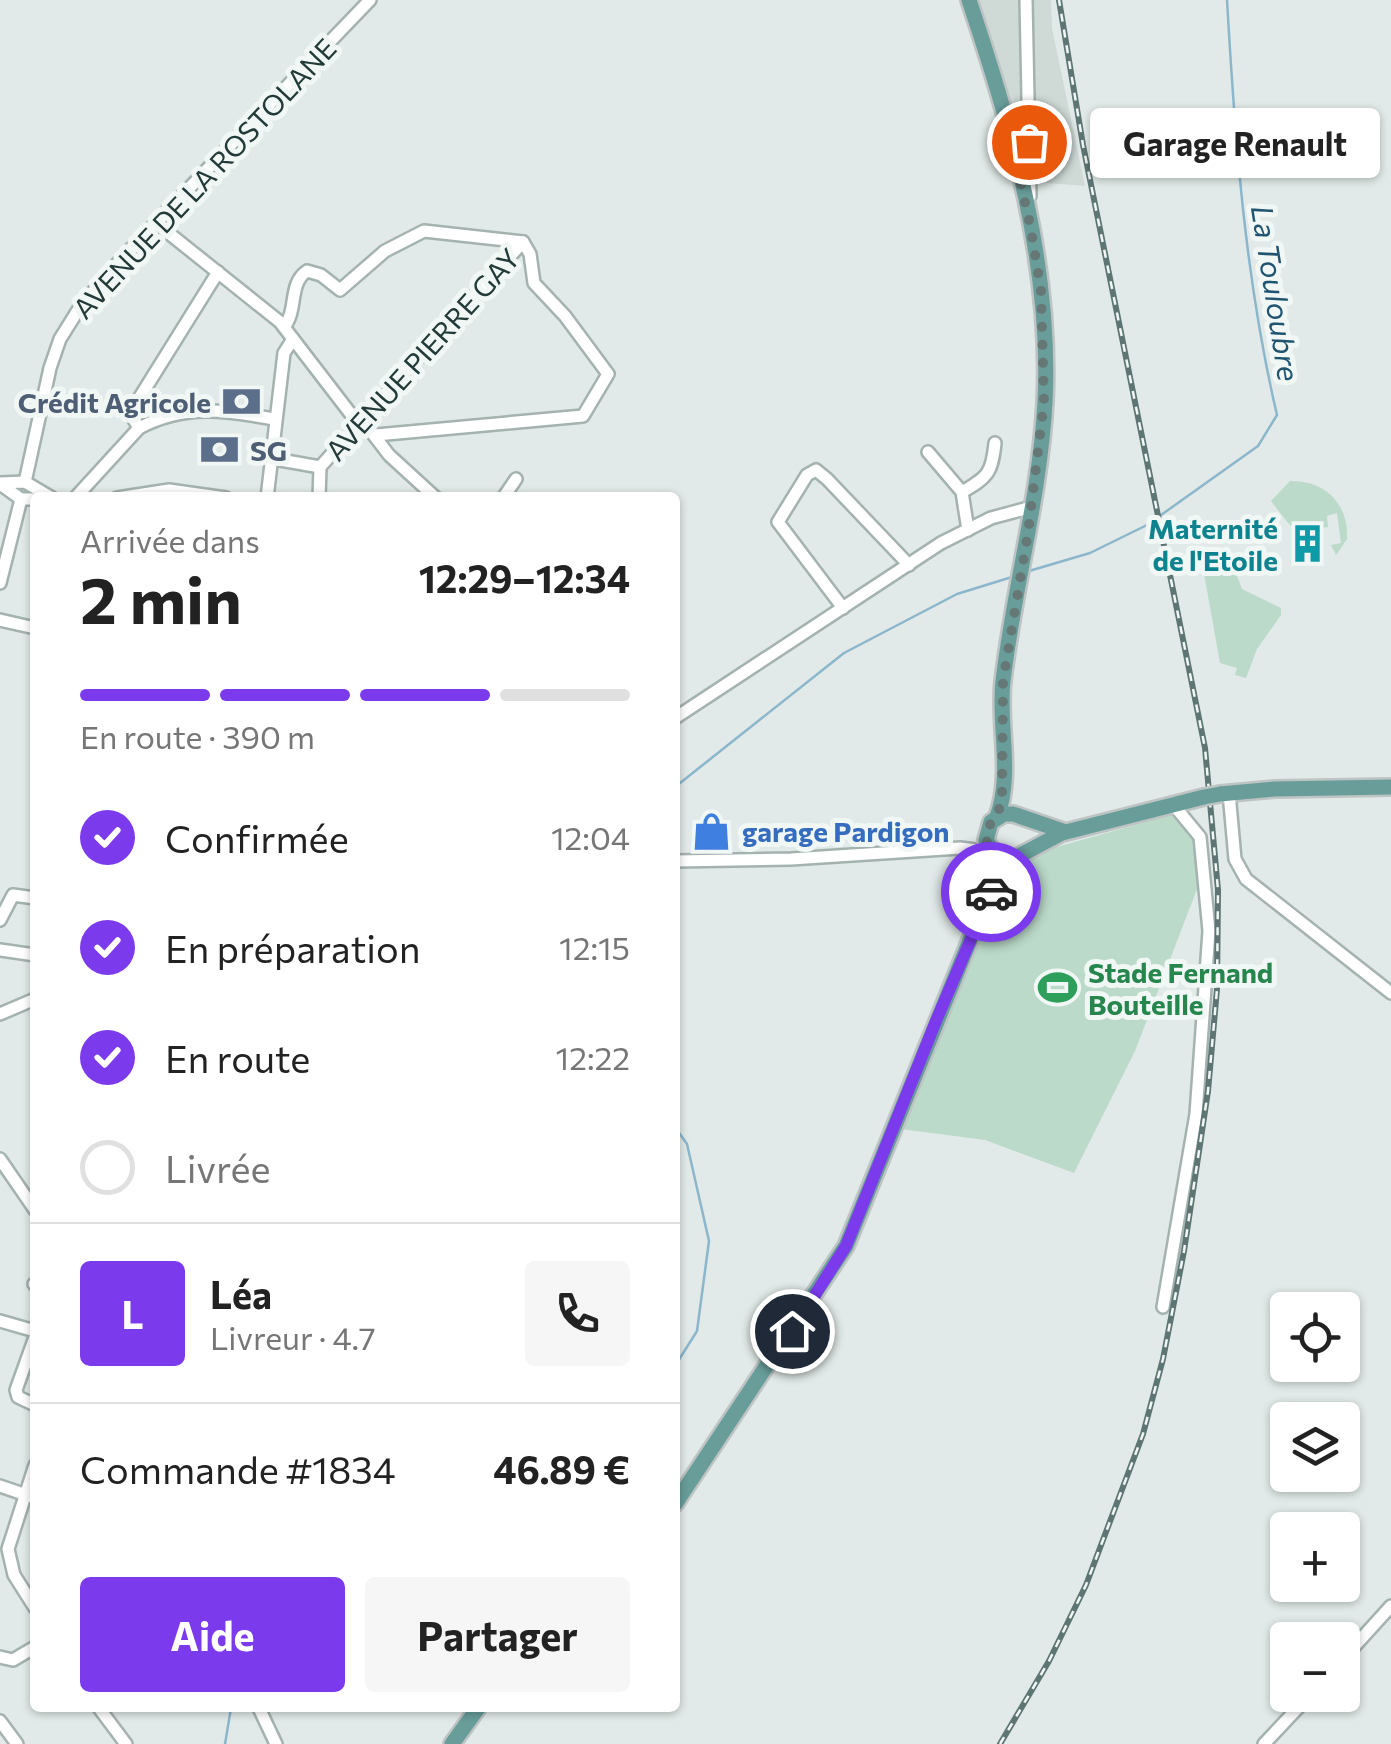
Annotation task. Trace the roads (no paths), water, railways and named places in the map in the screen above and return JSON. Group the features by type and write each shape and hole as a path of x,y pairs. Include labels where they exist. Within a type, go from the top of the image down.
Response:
{"main road":[{"path":"680,1496 846,1246 995,885 998,864 986,840 1002,804 1003,681 1032,507 1044,402 1044,349 1041,291 1030,224 1004,112 969,0"},
{"path":"995,885 1030,843 1008,789 1004,765"},
{"path":"994,853 1008,859 1064,832 1218,794 1391,787"},
{"path":"992,823 1013,814 1045,831 1064,832"},
{"path":"452,1744 475,1712"}],"street":[{"name":"AVENUE DE LA ROSTOLANE","path":"0,583 25,492 47,382 60,340 80,307 370,0"},
{"path":"1026,0 1030,224"},
{"path":"1004,112 1028,110"},
{"path":"156,223 284,328 350,413 363,421 389,455 429,492"},
{"path":"284,328 291,317 297,281 307,271 316,272 340,290 386,251 424,231 523,242 530,254 534,283 565,316 608,374 583,416 376,435"},
{"name":"AVENUE PIERRE GAY","path":"320,467 523,242"},
{"path":"139,428 130,413 218,272"},
{"path":"267,492 284,353 293,339"},
{"path":"80,492 139,428 205,408 274,419"},
{"path":"962,492 982,480 992,468 996,444"},
{"path":"928,452 962,492 968,530"},
{"path":"270,458 320,467 320,492"},
{"path":"843,608 778,522 807,474 816,470 827,479 909,565"},
{"path":"507,492 516,479"},
{"path":"0,484 25,492"},
{"path":"156,492 183,492"},
{"path":"680,715 968,530 1002,514 1032,507"},
{"path":"0,620 30,627"},
{"path":"1218,794 1237,868 1246,879 1391,993"},
{"path":"1162,1307 1196,1114 1209,931 1200,838 1172,803"},
{"path":"960,848 992,823"},
{"path":"680,861 791,860 960,848 994,853"},
{"path":"0,920 13,894 30,897"},
{"path":"0,950 30,954"},
{"path":"0,1014 30,1001"},
{"path":"0,1159 30,1203"},
{"path":"0,1321 30,1332"},
{"path":"30,1349 16,1390 18,1397 30,1403"},
{"path":"0,1486 30,1496 2,1563 30,1600"},
{"path":"1360,1640 1391,1606"},
{"path":"0,1657 14,1660 30,1650"},
{"path":"102,1712 126,1744"},
{"path":"261,1712 276,1744"},
{"path":"1264,1744 1294,1712"},
{"path":"0,1721 17,1744"}],"waterway":[{"name":"La Touloubre","path":"1029,571 1090,553 1147,525 1258,446 1277,415 1249,261 1227,0"},
{"name":"La Touloubre","path":"680,783 844,653 957,594 1012,577"},
{"name":"La Touloubre","path":"680,1134 687,1144 709,1241 697,1331 680,1358"},
{"name":"La Touloubre","path":"225,1744 230,1712"}],"railway":[{"path":"1000,1744 1049,1661 1086,1585 1143,1434 1163,1359 1184,1251 1208,1091 1217,989 1218,890 1205,748 1083,145 1059,0"}],"place":[{"name":"Garage Renault","path":"1029,142"},
{"name":"Crédit Agricole","path":"241,402"},
{"name":"SG","path":"220,450"},
{"name":"Maternité de l'Etoile","path":"1308,544"},
{"name":"garage Pardigon","path":"712,831"},
{"name":"Stade Fernand Bouteille","path":"1058,988"}]}
